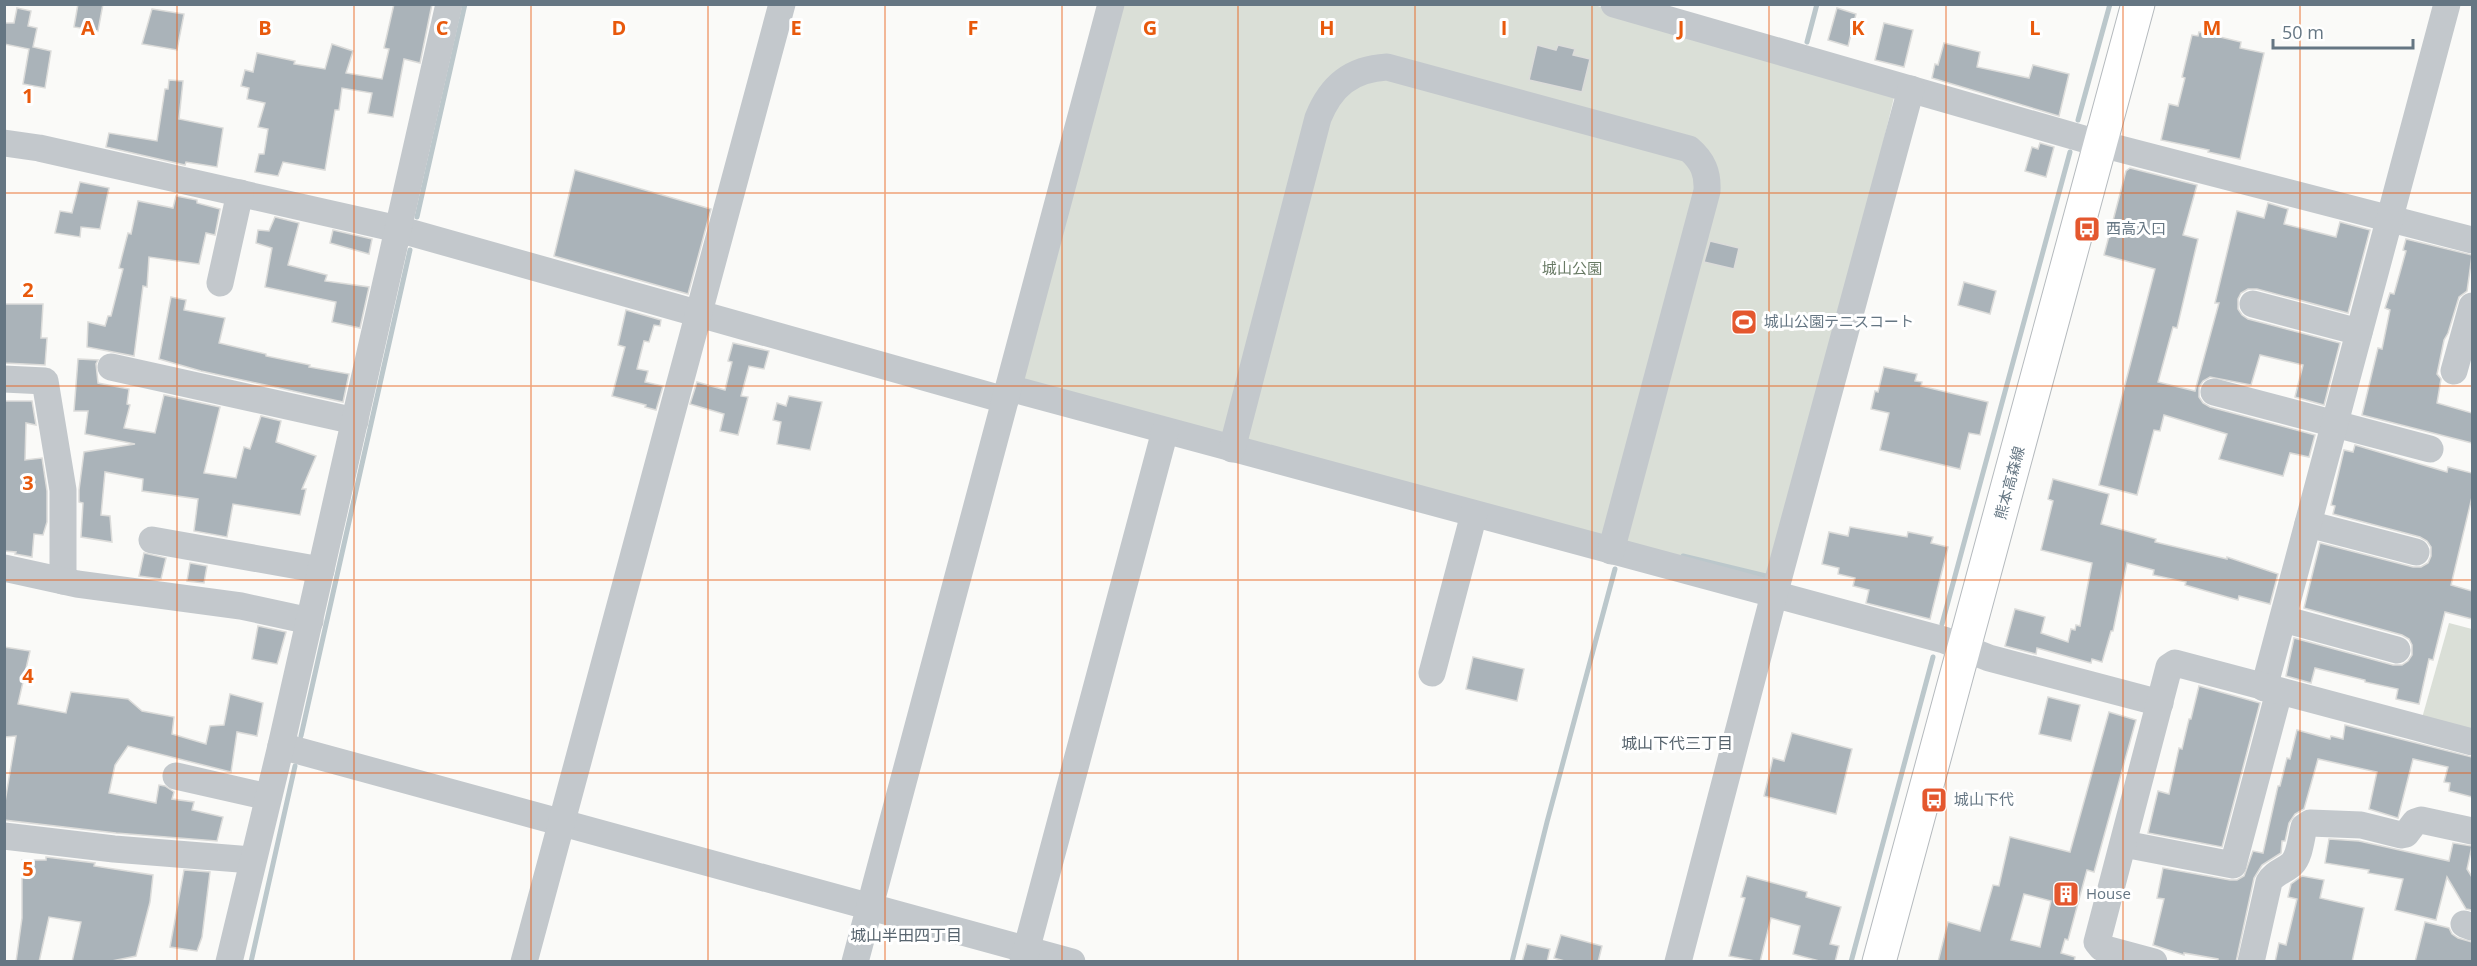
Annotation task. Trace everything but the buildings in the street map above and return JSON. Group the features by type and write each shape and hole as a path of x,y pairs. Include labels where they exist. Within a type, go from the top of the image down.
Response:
{"main road":[{"name":"熊本高森線","path":"1879,962 2138,4"}],"street":[{"path":"229,962 310,621 449,4"},
{"path":"524,962 782,4"},
{"path":"855,962 1111,4"},
{"path":"1614,4 2101,144 2472,240"},
{"path":"2124,844 2233,865 2271,690 2283,619 2447,4"},
{"path":"1232,449 1318,118 1324,103 1334,88 1347,79 1374,67 1387,67 1689,149 1704,167 1708,178 1707,191 1611,551"},
{"path":"1678,962 1774,595 1911,90"},
{"path":"4,143 39,148 398,229 699,314 1007,394 1165,431 1944,640 1989,658 2160,703"},
{"path":"220,283 240,193"},
{"path":"2253,304 2359,332"},
{"path":"2454,371 2472,306"},
{"path":"111,367 355,421"},
{"path":"4,379 45,381 63,490 63,581"},
{"path":"2214,392 2430,449"},
{"path":"1024,955 1165,431"},
{"path":"1432,673 1474,514"},
{"path":"2308,524 2416,552"},
{"path":"152,540 321,570"},
{"path":"4,567 63,581 241,606 310,621"},
{"path":"2283,619 2397,650"},
{"path":"2154,962 2102,948 2097,942 2169,668 2175,663 2472,742"},
{"path":"281,746 870,908 1024,955 1072,962"},
{"path":"176,776 268,797"},
{"path":"2251,962 2269,882 2272,876 2297,857 2304,827 2310,823 2361,825 2401,835 2406,834 2415,822 2421,820 2472,831"},
{"path":"4,836 114,849 252,860"}],"green space":[{"name":"城山公園","path":"1111,5 1594,5 1897,85 1774,595 1009,388"},
{"path":"2449,623 2472,629 2472,732 2422,718"}],"waterway":[{"path":"417,217 465,4"},
{"path":"1807,42 1817,4"},
{"path":"2078,120 2110,4"},
{"path":"1942,624 2070,152"},
{"path":"301,736 410,250"},
{"path":"1683,556 1770,577"},
{"path":"1512,962 1615,569"},
{"path":"1851,962 1933,657"},
{"path":"251,962 295,766"}],"place":[{"name":"西高入口","path":"2087,229"},
{"name":"城山公園テニスコート","path":"1744,322"},
{"name":"城山下代","path":"1934,800"},
{"name":"House","path":"2066,894"}],"district":[{"name":"城山下代三丁目","path":"1677,743"},
{"name":"城山半田四丁目","path":"906,935"}]}
